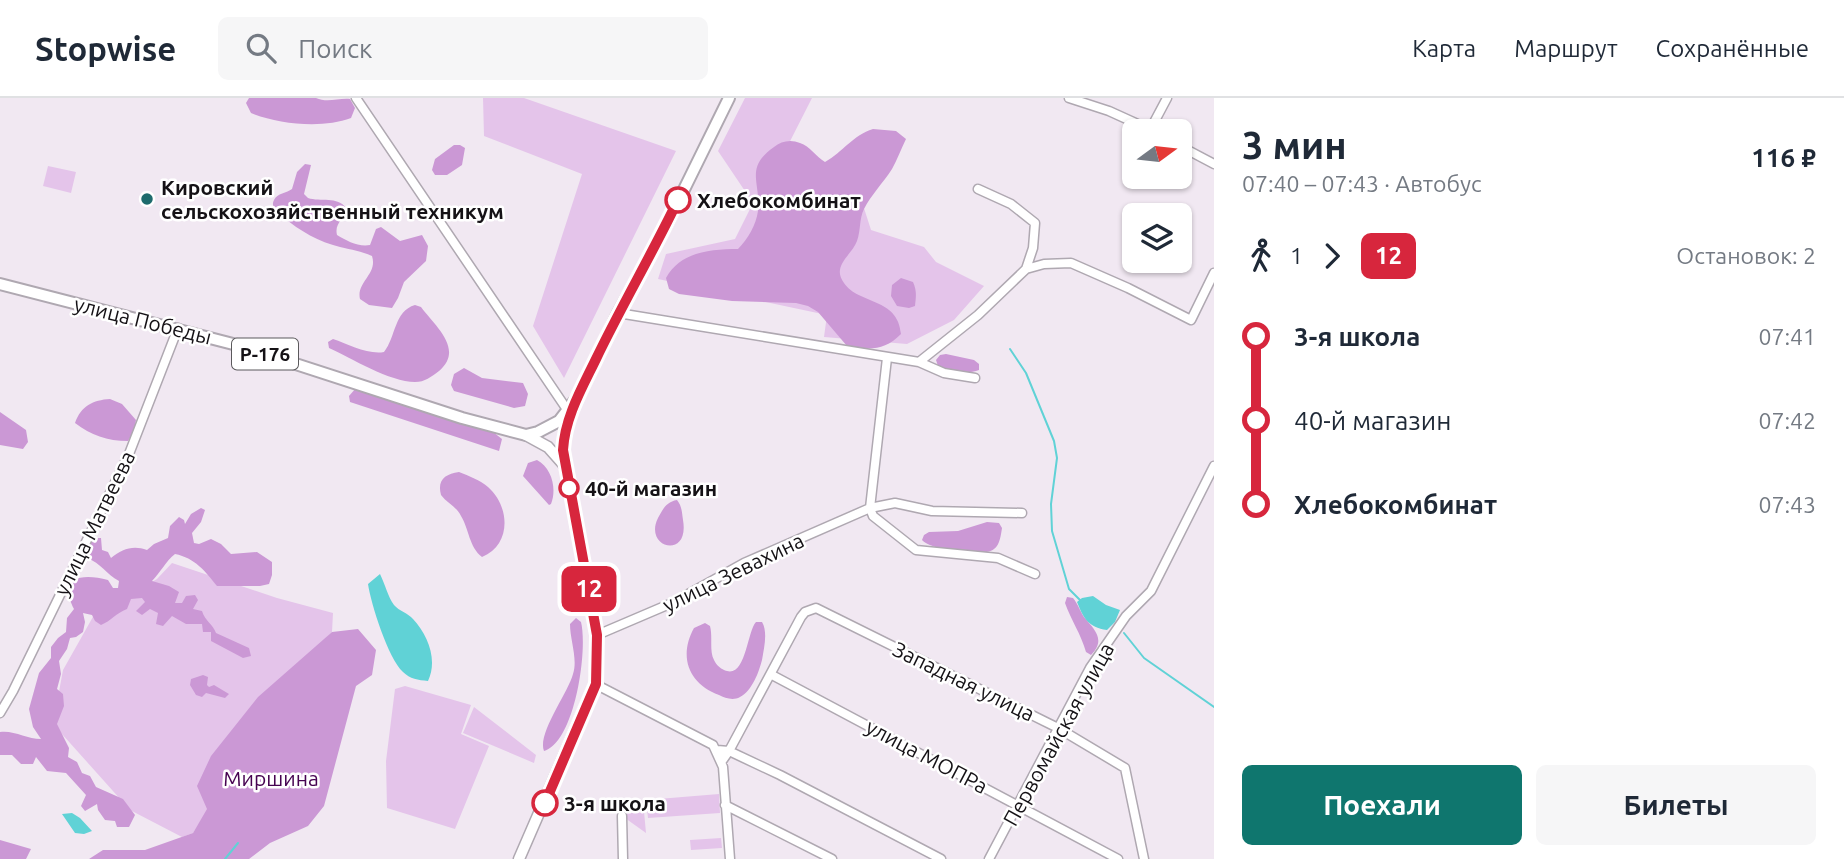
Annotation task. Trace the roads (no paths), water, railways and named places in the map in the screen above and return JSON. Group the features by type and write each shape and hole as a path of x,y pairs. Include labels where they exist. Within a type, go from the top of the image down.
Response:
{"highway":[{"path":"526,435 549,428 568,411 579,395 618,313 669,220 729,98"},
{"name":"улица Победы","path":"0,284 178,328 526,435"}],"main road":[{"path":"519,859 596,684 597,635 566,468 564,438 579,395"},
{"name":"улица Победы","path":"526,435 557,454 566,468"}],"street":[{"path":"356,98 568,411"},
{"path":"1069,98 1127,119"},
{"path":"1156,119 1167,98"},
{"path":"1192,152 1214,164"},
{"path":"919,362 978,315 1026,269 1033,248 1035,223 1011,204 978,189"},
{"path":"1026,269 1044,264 1071,263 1191,320 1214,273"},
{"path":"618,313 919,362 944,373 975,378"},
{"name":"улица Матвеева","path":"0,713 129,454 178,328"},
{"path":"887,358 870,508 873,516 916,550 998,558 1035,574"},
{"name":"Первомайская улица","path":"989,859 1100,653 1126,616 1151,591 1214,467"},
{"name":"улица Зевахина","path":"597,635 648,614 744,563 870,508 895,503 932,511 1022,513"},
{"name":"Западная улица","path":"772,675 801,617 805,612 816,608 1058,728 1125,768 1144,859"},
{"path":"722,761 772,675"},
{"name":"улица МОПРа","path":"772,675 1118,859"},
{"path":"596,684 697,735 717,750 722,761 730,859"},
{"path":"717,750 729,751 941,859"},
{"path":"725,805 832,859"},
{"path":"622,816 623,859"}],"water":[{"path":"380,574 394,605 413,619 427,640 432,656 428,681 414,679 403,672 386,643 368,584"},
{"path":"1093,596 1120,610 1115,622 1107,630 1095,627 1088,621 1077,602"},
{"path":"72,813 92,831 75,833 62,814"}],"waterway":[{"path":"1010,349 1026,373 1054,441 1057,458 1051,504 1052,531 1069,589 1080,600"},
{"path":"1124,633 1144,658 1214,707"},
{"path":"225,859 238,843"}],"place":[{"name":"Кировский сельскохозяйственный техникум","path":"147,199"},
{"name":"Хлебокомбинат","path":"678,200"},
{"name":"40-й магазин","path":"569,488"},
{"name":"3-я школа","path":"545,803"}],"park label":[{"name":"Миршина","path":"271,778"}]}
